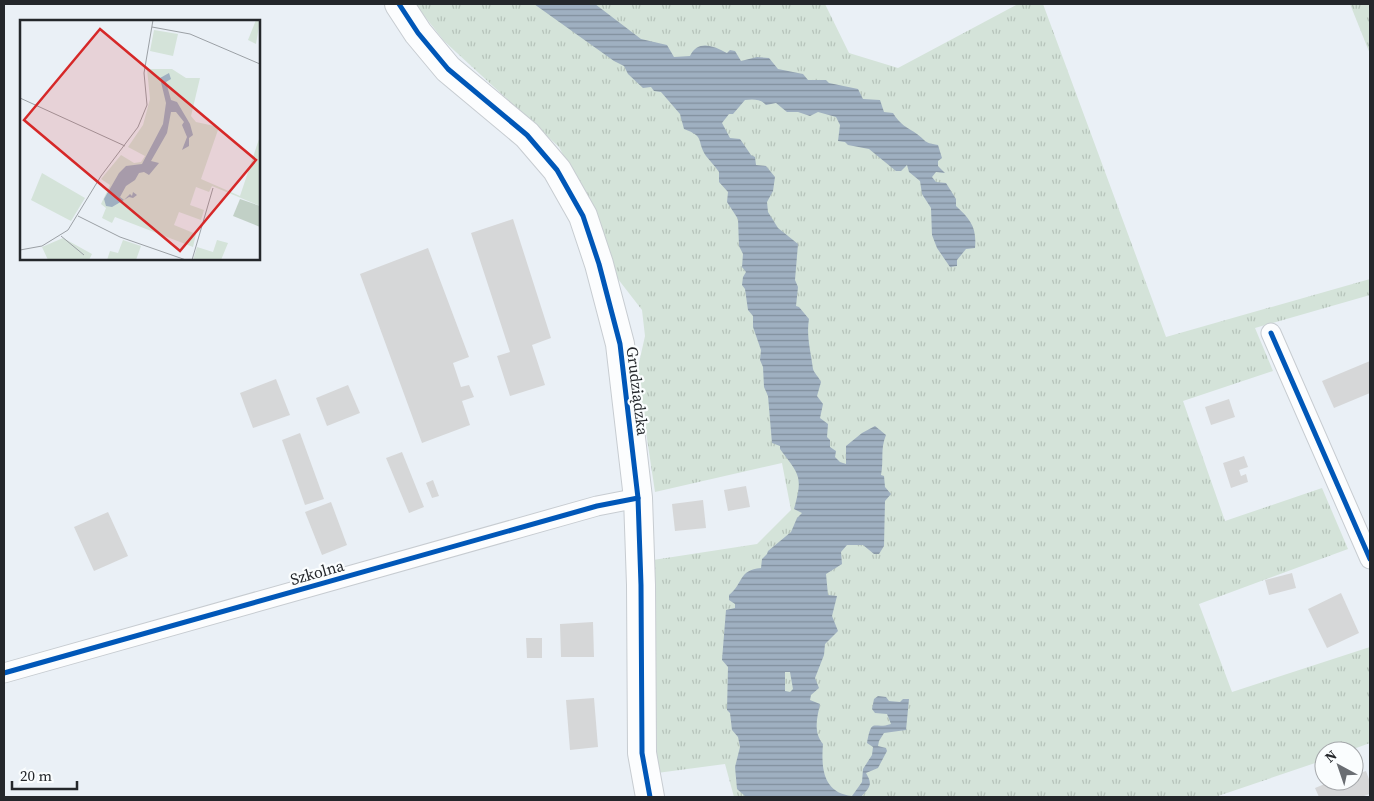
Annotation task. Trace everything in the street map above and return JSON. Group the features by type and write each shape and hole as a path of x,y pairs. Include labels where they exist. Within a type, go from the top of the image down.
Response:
{"street":[{"name":"Grudziądzka","path":"399,4 418,33 448,69 526,134 557,170 570,189 583,216 599,264 620,344 638,498 641,585 642,753 650,797"},
{"path":"1271,333 1370,559"},
{"name":"Szkolna","path":"4,673 587,509 638,498"}],"green space":[{"path":"415,4 825,4 849,53 898,68 1018,4 1043,4 1166,337 1370,279 1370,295 1255,328 1273,371 1183,401 1225,521 1322,488 1348,549 1199,604 1232,692 1370,647 1370,743 1364,745 1364,741 1314,741 1314,763 1215,797 734,797 725,764 657,773 653,560 757,544 791,510 782,463 655,492 637,372 645,336 642,310 618,279 575,177 559,147 444,41"},
{"path":"1350,4 1370,4 1370,54"}],"water":[{"path":"534,4 595,4 641,39 667,45 674,57 690,56 697,47 712,46 727,53 730,50 735,51 741,61 757,57 769,58 778,69 803,74 808,80 826,80 829,83 858,89 863,99 880,100 884,112 893,113 901,123 926,141 938,145 942,158 938,161 938,166 945,173 936,172 932,177 936,182 946,183 956,199 956,206 969,219 974,229 975,248 966,249 957,260 957,266 950,267 937,248 932,235 931,208 922,194 920,181 909,172 907,165 901,171 896,171 869,149 838,141 840,125 836,117 818,112 810,116 798,112 787,112 776,103 766,105 759,101 745,100 722,123 730,138 740,139 751,155 755,157 756,165 766,166 775,177 773,191 767,202 768,212 778,228 798,244 795,280 798,287 796,306 809,319 808,338 813,369 821,382 817,396 823,404 820,418 828,424 827,437 830,440 830,447 836,451 835,457 840,462 846,464 846,446 862,433 875,426 886,435 883,445 881,475 884,476 885,487 891,494 885,501 884,546 879,554 874,554 863,545 847,545 841,552 842,564 826,574 828,595 837,596 832,616 838,631 825,644 824,655 815,678 819,688 811,695 810,700 820,704 817,730 823,744 823,762 826,778 835,790 852,796 862,782 863,769 872,755 873,747 867,743 870,729 874,726 891,724 887,714 875,713 872,709 874,699 878,696 886,697 889,701 900,702 903,699 909,699 906,730 884,733 878,746 886,748 887,751 878,768 866,773 870,786 861,797 746,797 737,789 735,767 740,747 738,737 732,730 730,713 727,710 728,667 722,660 726,610 735,608 735,604 729,600 729,595 745,574 748,571 761,568 762,559 768,551 791,532 797,518 802,513 794,509 799,483 798,477 796,471 780,449 780,446 772,443 768,396 764,387 763,367 760,360 761,350 753,327 753,316 748,310 745,289 742,285 746,272 742,267 743,254 739,246 738,219 727,202 728,192 719,182 719,172 703,151 698,137 684,129 680,114 661,92 654,91 651,87 643,88 628,74 624,66 614,61","holes":["785,672 790,672 793,689 790,692 785,691"]}],"building":[{"path":"513,219 551,338 532,345 545,385 510,396 497,356 510,352 471,233"},
{"path":"428,248 469,357 453,363 461,387 469,385 474,397 462,401 470,425 422,443 360,274"},
{"path":"1370,361 1370,393 1334,408 1322,381"},
{"path":"276,379 290,415 253,428 240,393"},
{"path":"348,385 360,413 327,426 316,398"},
{"path":"1229,399 1235,417 1211,425 1205,407"},
{"path":"300,433 324,499 305,505 282,440"},
{"path":"402,452 424,507 409,513 386,458"},
{"path":"1244,456 1248,467 1239,470 1241,476 1246,474 1248,482 1231,488 1223,463"},
{"path":"433,480 439,496 432,498 426,483"},
{"path":"746,486 750,507 728,511 724,490"},
{"path":"703,500 706,528 675,531 672,504"},
{"path":"331,502 347,545 322,555 305,512"},
{"path":"108,512 128,556 94,571 74,527"},
{"path":"1292,573 1296,588 1269,595 1265,580"},
{"path":"1341,593 1359,633 1327,648 1308,609"},
{"path":"593,622 594,657 561,657 560,624"},
{"path":"526,638 542,638 542,658 527,658"},
{"path":"594,698 598,747 570,750 566,700"},
{"path":"1366,771 1370,782 1370,794 1361,797 1319,797 1316,791 1364,791 1364,772"}],"cycle path":[{"path":"399,4 418,33 448,69 527,135 557,170 583,216 599,264 620,344 638,498 641,585 642,753 650,797"},
{"path":"1271,333 1370,559"},
{"path":"4,673 597,506 638,498"}]}
